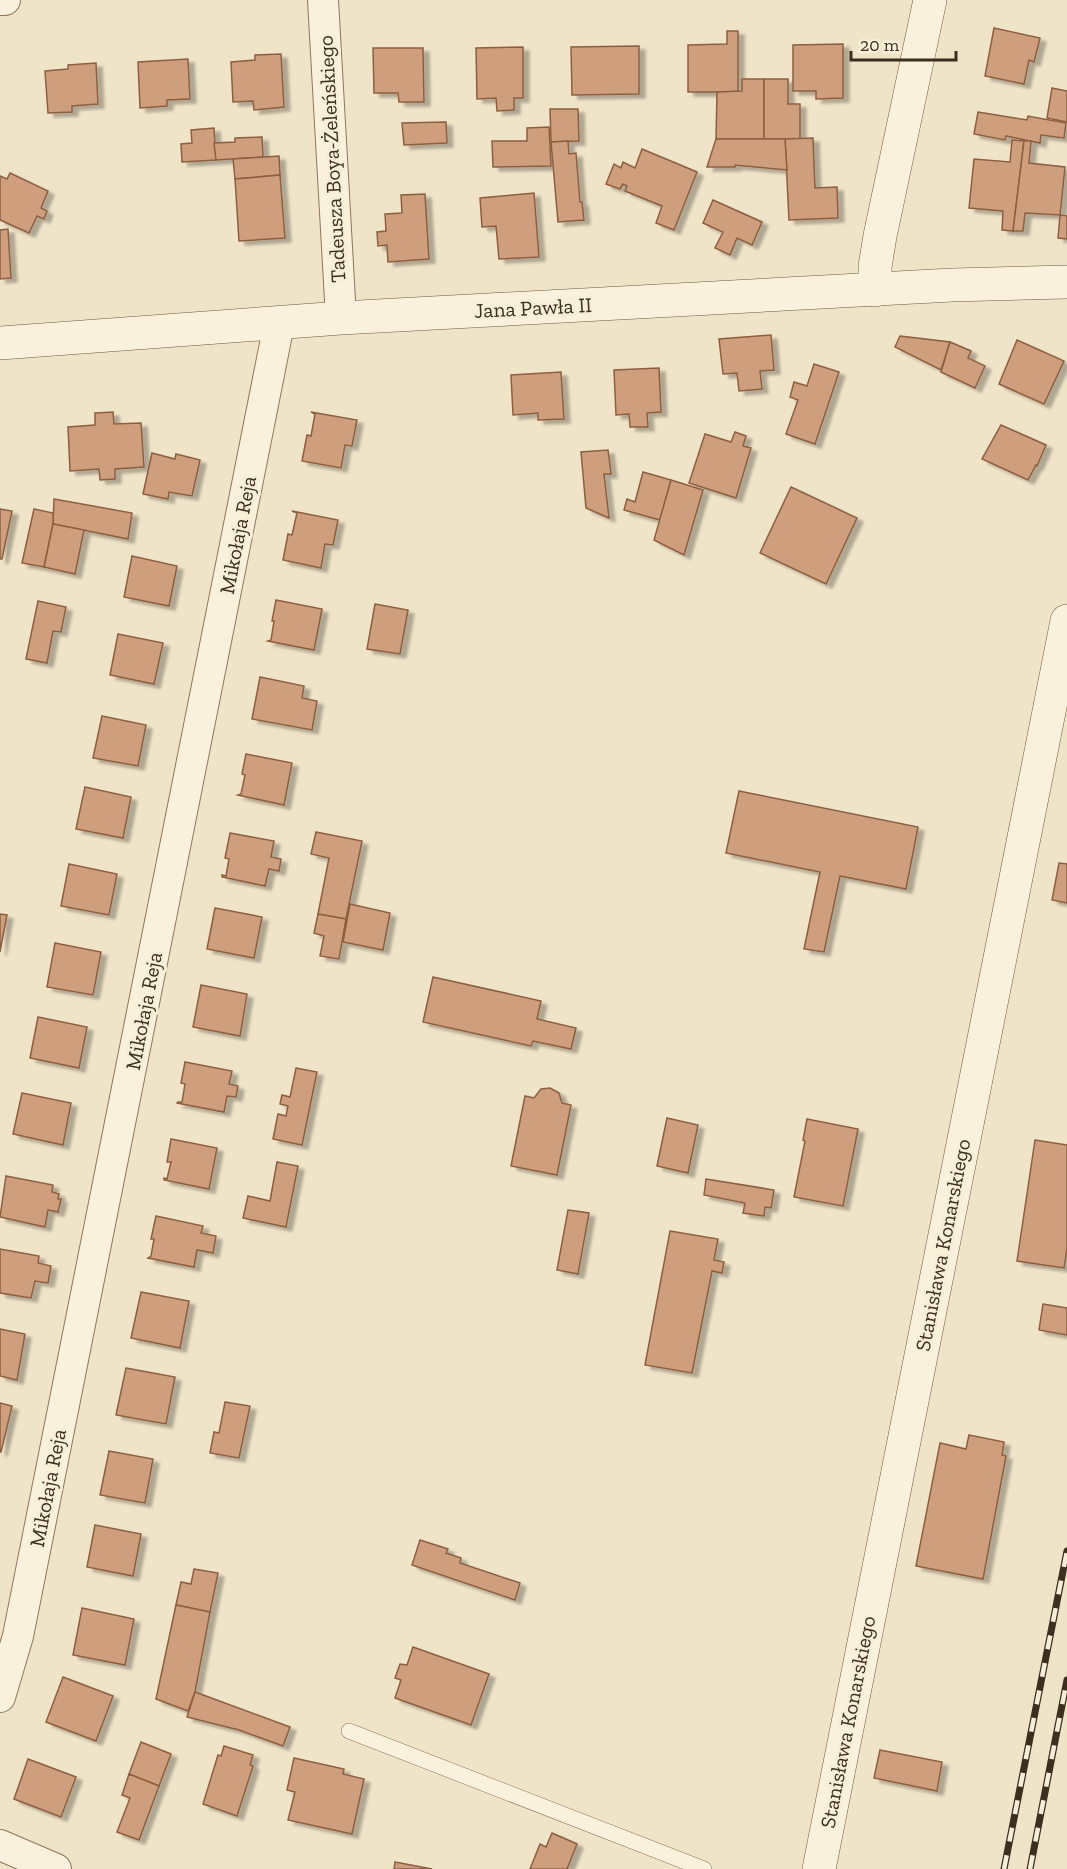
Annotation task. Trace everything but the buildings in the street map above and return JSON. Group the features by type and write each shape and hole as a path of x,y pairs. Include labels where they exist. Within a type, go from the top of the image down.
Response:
{"street":[{"path":"0,0 5,0"},
{"name":"Tadeusza Boya-Żeleńskiego","path":"324,0 341,318"},
{"path":"875,290 875,267 880,236 930,0"},
{"name":"Jana Pawła II","path":"0,343 341,318 1026,282 1067,282"},
{"name":"Mikołaja Reja","path":"0,1697 18,1636 279,324"},
{"name":"Stanisława Konarskiego","path":"819,1869 1067,621"},
{"path":"0,1845 57,1869"}],"lane":[{"path":"349,1731 704,1869"}],"railway":[{"path":"1004,1869 1067,1551"},
{"path":"1030,1869 1067,1680"}]}
